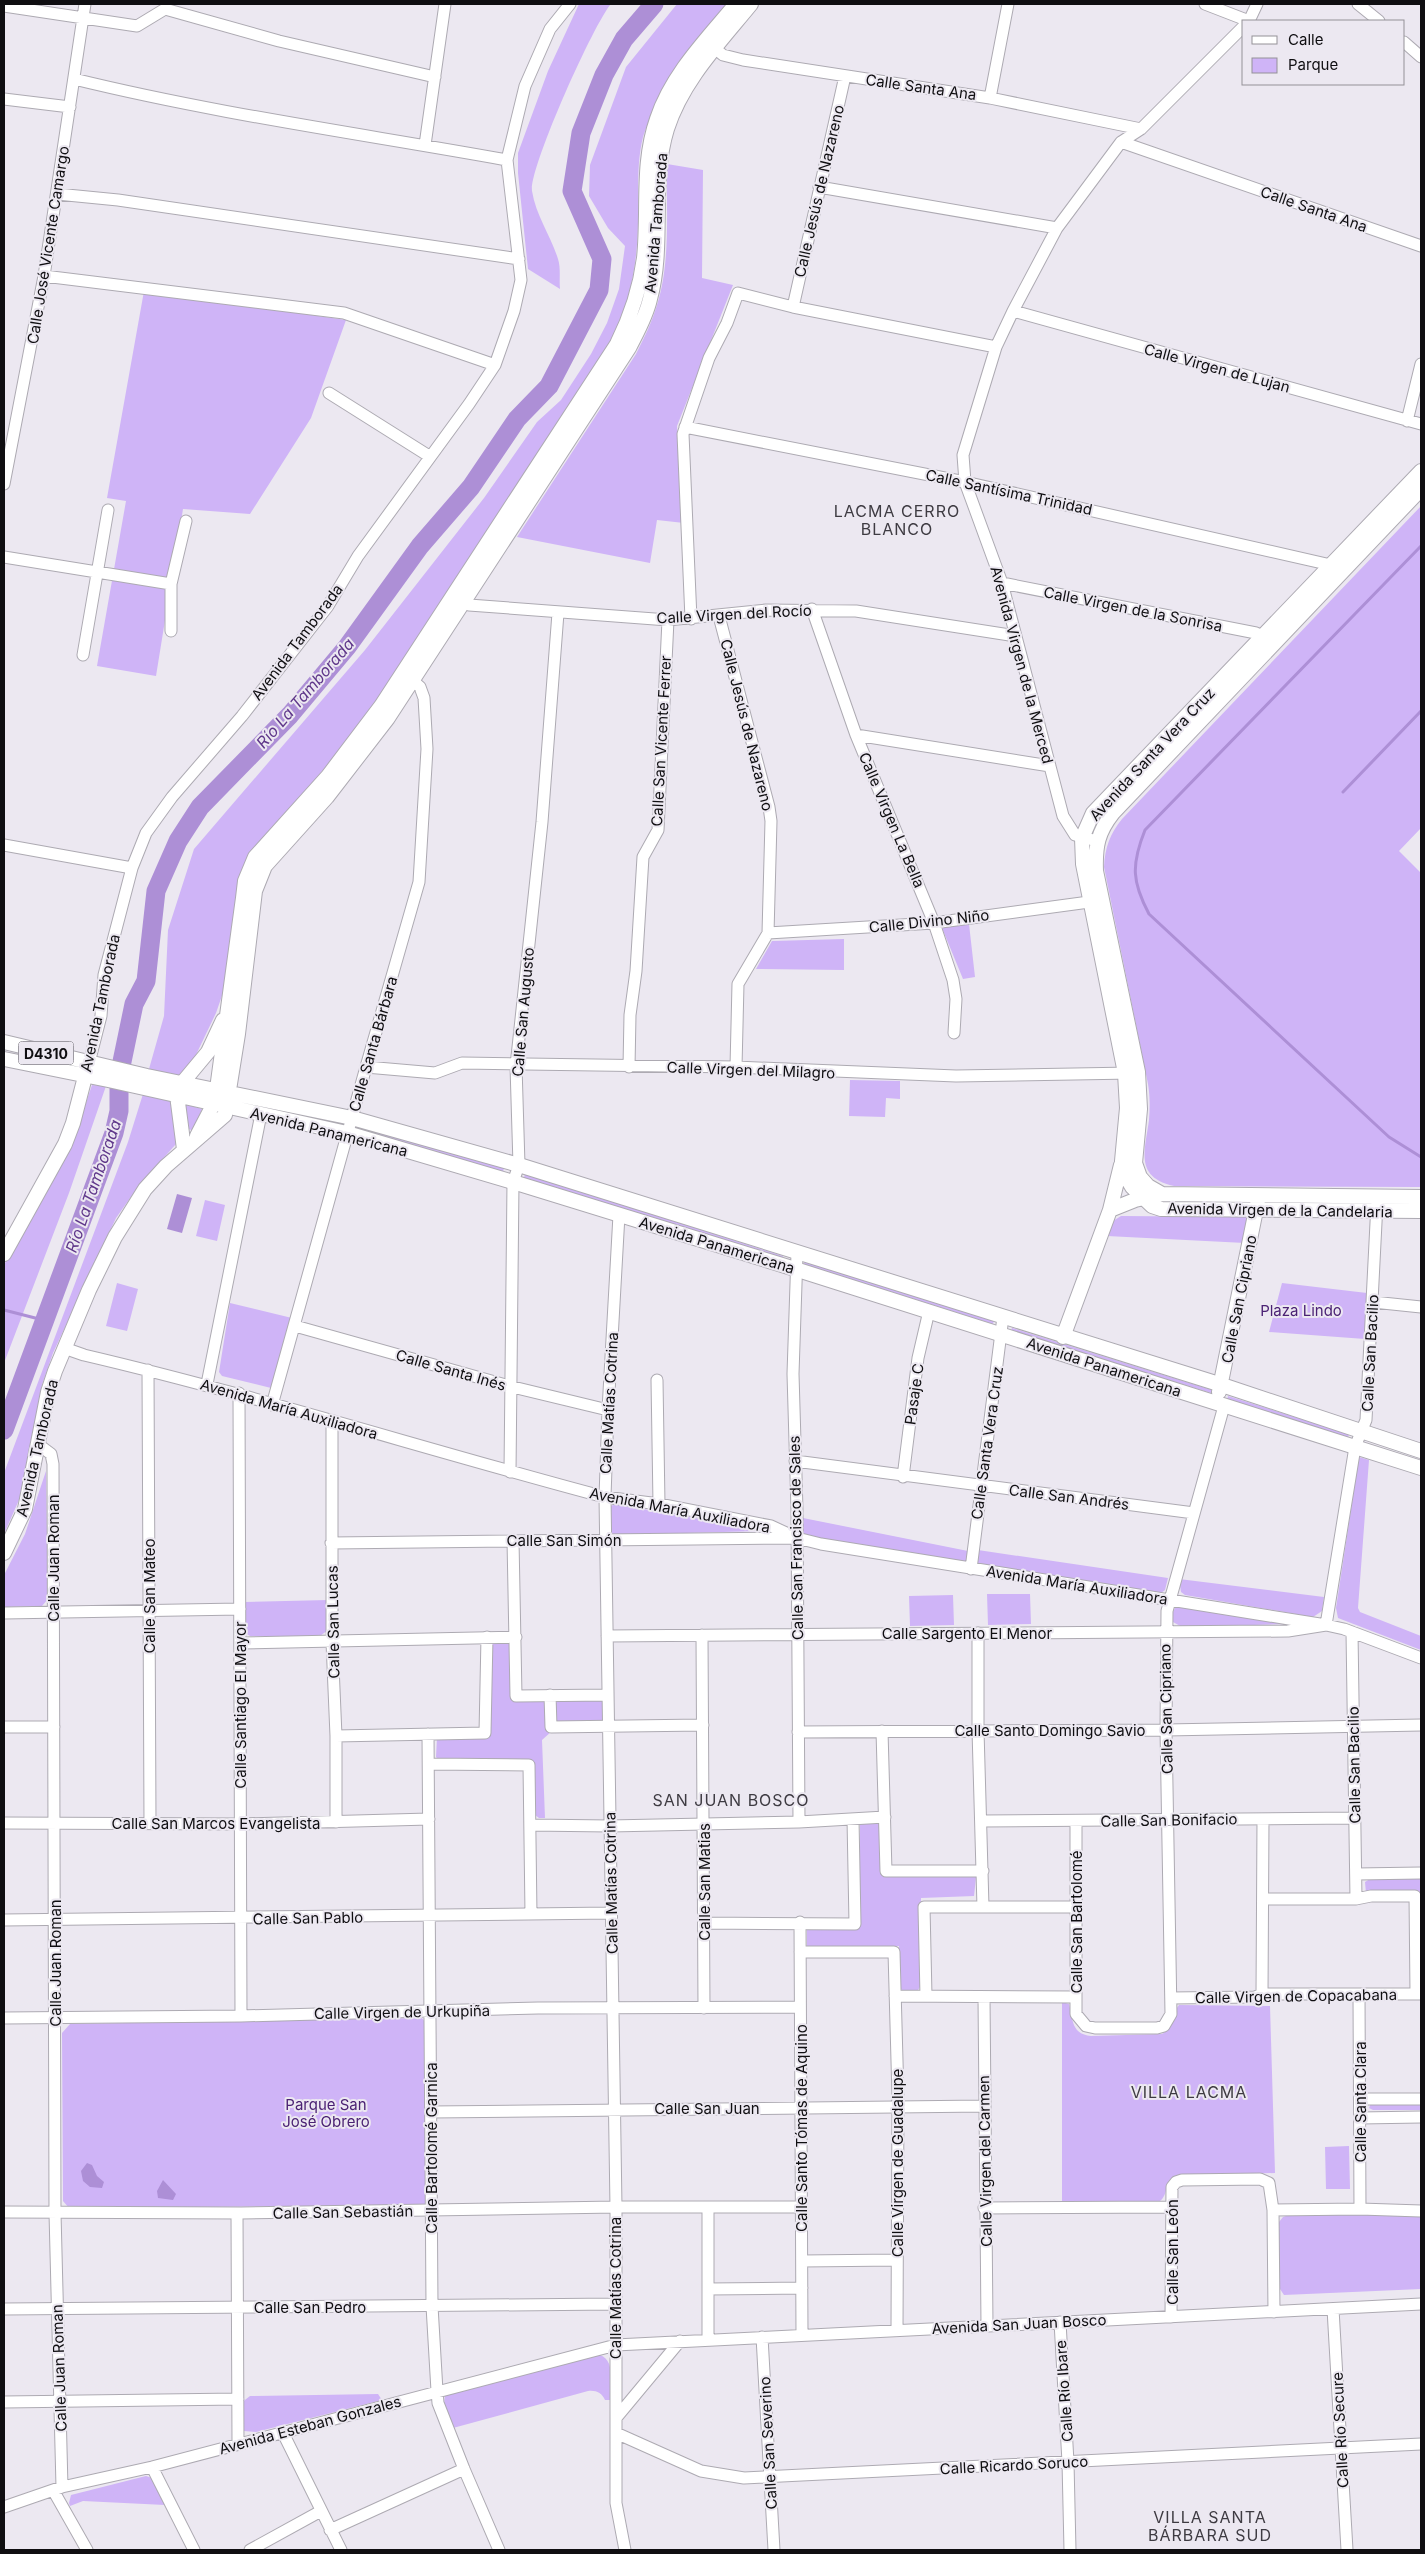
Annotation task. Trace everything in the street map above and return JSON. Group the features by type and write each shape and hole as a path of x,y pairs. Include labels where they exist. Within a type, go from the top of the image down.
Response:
{"main road":[{"name":"Avenida Tamborada","path":"4,1553 25,1510 48,1392 64,1348 89,1290 130,1211 145,1190 189,1145 222,1119 227,1106 223,1090 229,1006 245,881 255,857 328,776 361,734 458,599 614,373 642,323 650,299 655,275 659,176 666,131 675,106 736,4"},
{"name":"Avenida Tamborada","path":"710,45 751,4"},
{"name":"Avenida Santa Vera Cruz","path":"1162,1194 1148,1186 1140,1176 1135,1163 1140,1108 1089,902 1082,838 1093,813 1421,472"},
{"name":"Avenida Santa Vera Cruz","path":"1142,1198 1126,1177 1122,1161 1131,1073 1096,870 1098,835 1113,813 1421,490"},
{"name":"Avenida Tamborada","path":"189,1145 213,1103 223,1090 255,892 260,876 273,856 327,797 357,760 413,681 458,599"},
{"path":"189,1145 180,1089 208,1052 229,1006"},
{"name":"Avenida Panamericana","path":"4,1042 87,1070"},
{"name":"Avenida Panamericana","path":"4,1059 87,1070 180,1089 223,1090 352,1118 519,1165 797,1254 1222,1386 1421,1451"},
{"name":"Avenida Tamborada","path":"4,1254 65,1144 87,1070"},
{"name":"Avenida Panamericana","path":"180,1089 213,1103 348,1133 513,1182 795,1269 1421,1468"},
{"path":"1063,1337 1110,1210 1122,1161"},
{"name":"Avenida Virgen de la Candelaria","path":"1110,1210 1142,1198 1162,1194 1421,1197"},
{"name":"Calle San Cipriano","path":"1220,1404 1257,1209 1258,1194"},
{"name":"Avenida Virgen de la Candelaria","path":"1142,1198 1152,1206 1161,1208 1421,1211"}],"street":[{"name":"Calle José Vicente Camargo","path":"4,484 44,276 85,4"},
{"path":"426,145 445,4"},
{"name":"Avenida Tamborada","path":"87,1070 101,1016 104,975 132,868 146,833 172,797 242,716 328,606 358,556 469,404 495,365 521,280 507,160 525,86 550,29 570,4"},
{"path":"990,98 1008,4"},
{"path":"1205,4 1246,20"},
{"path":"1249,20 1257,4"},
{"path":"1358,4 1378,20"},
{"path":"4,6 137,26 165,9 279,41 435,77"},
{"name":"Avenida Virgen de la Merced","path":"1082,838 1075,835 1063,816 1002,584 964,482 963,455 996,347 1013,311 1058,228 1121,142 1140,129 1242,28"},
{"path":"1405,43 1421,57"},
{"name":"Calle Santa Ana","path":"710,45 723,55 743,60 990,98 1140,129"},
{"name":"Calle Jesús de Nazareno","path":"793,307 844,76"},
{"path":"74,79 136,94 296,125 426,145 507,160"},
{"path":"4,99 70,107"},
{"name":"Calle Santa Ana","path":"1121,142 1421,246"},
{"path":"819,187 1058,228"},
{"path":"57,194 118,200 519,258"},
{"path":"44,276 344,313 495,365"},
{"path":"691,619 683,434 709,358 727,323 738,293 793,307 996,347"},
{"name":"Calle Virgen de Lujan","path":"1013,311 1421,424"},
{"path":"1407,421 1421,364"},
{"path":"329,393 430,456"},
{"name":"Calle Santísima Trinidad","path":"685,427 964,482 1331,565"},
{"path":"83,655 108,510"},
{"path":"171,631 172,584 186,522"},
{"path":"4,557 172,584"},
{"name":"Calle Virgen de la Sonrisa","path":"1002,584 1256,633 1263,636"},
{"name":"Calle Virgen del Rocío","path":"458,599 558,613 668,620 766,610 812,609 856,611 1016,636"},
{"name":"Calle Virgen La Bella","path":"812,609 856,735 934,923 953,980 956,999 954,1033"},
{"name":"Calle San Augusto","path":"510,1472 509,1386 513,1182 519,1165 516,1066 542,822 558,613"},
{"name":"Calle Jesús de Nazareno","path":"719,616 769,806 771,821 768,933 738,984 736,1067"},
{"name":"Calle San Vicente Ferrer","path":"629,1067 630,1015 636,971 643,857 658,830 668,620"},
{"name":"Calle Santa Bárbara","path":"272,1405 419,882 427,749 424,698 420,687 413,681"},
{"path":"856,735 1050,766"},
{"path":"1082,838 1097,841"},
{"path":"4,845 132,868"},
{"name":"Calle Divino Niño","path":"768,933 934,923 1089,902"},
{"name":"Calle Virgen del Milagro","path":"366,1066 435,1072 462,1064 736,1067 956,1076 1131,1073"},
{"path":"207,1384 261,1114"},
{"name":"Calle San Bacilio","path":"1326,1625 1355,1448 1366,1420 1377,1197"},
{"name":"Calle Matías Cotrina","path":"619,1215 605,1497 616,2207 616,2503 625,2550"},
{"name":"Calle San Francisco de Sales","path":"797,1254 793,1374 797,1538 799,1822"},
{"path":"1373,1302 1421,1307"},
{"name":"Pasaje C","path":"903,1477 918,1358 928,1311"},
{"name":"Calle Santa Vera Cruz","path":"971,1569 1003,1317"},
{"name":"Calle Santa Inés","path":"295,1326 509,1386 608,1410"},
{"name":"Avenida María Auxiliadora","path":"64,1348 84,1355 207,1384 272,1405 605,1497 659,1504 771,1526 797,1538 971,1569 1326,1625 1352,1632 1421,1658"},
{"name":"Calle San Mateo","path":"148,1370 150,1823"},
{"path":"657,1380 659,1504"},
{"name":"Calle Santiago El Mayor","path":"239,1393 241,2016"},
{"name":"Calle San Cipriano","path":"1169,2021 1171,1998 1165,1632 1169,1599 1194,1513 1220,1404"},
{"name":"Calle San Lucas","path":"332,1421 331,1543 332,1642 336,1736 336,1822"},
{"name":"Calle Juan Roman","path":"39,1445 51,1454 53,1464 56,1921 55,2213 61,2401 58,2489 87,2550"},
{"name":"Calle San Andrés","path":"795,1461 903,1477 981,1485 1194,1513"},
{"name":"Calle San Simón","path":"331,1543 797,1538"},
{"path":"513,1540 516,1696 608,1695"},
{"path":"4,1613 240,1609"},
{"name":"Calle Sargento El Menor","path":"607,1636 1288,1631 1326,1625"},
{"name":"Calle San Bacilio","path":"1352,1632 1356,1899"},
{"path":"978,1633 978,1730 983,1907"},
{"name":"Calle San Matias","path":"702,1635 704,2008"},
{"path":"336,1736 485,1733 487,1637"},
{"path":"240,1642 332,1642 516,1637"},
{"path":"550,1695 552,1727 703,1725"},
{"name":"Calle Santo Domingo Savio","path":"798,1732 1166,1730 1421,1725"},
{"path":"4,1727 54,1726"},
{"path":"882,1731 886,1871 983,1871"},
{"name":"Calle Bartolomé Garnica","path":"428,1734 432,2306 437,2391 440,2408 499,2550"},
{"path":"429,1764 530,1764 531,1914"},
{"path":"530,1824 610,1826 703,1822 799,1822 885,1817"},
{"path":"1262,1994 1263,1818"},
{"name":"Calle San Bonifacio","path":"982,1821 1355,1818"},
{"name":"Calle San Marcos Evangelista","path":"4,1823 240,1824 429,1819"},
{"path":"704,1923 800,1922 855,1924 853,1819"},
{"name":"Calle San Bartolomé","path":"1076,1820 1076,2014 1080,2022 1095,2028 1157,2028 1164,2026 1169,2021"},
{"path":"1357,1874 1421,1873"},
{"path":"1262,1899 1356,1899 1371,1896 1415,1896 1419,1994"},
{"path":"926,1996 924,1908 1075,1907"},
{"name":"Calle San Pablo","path":"4,1920 429,1917 611,1913"},
{"name":"Calle Santo Tómas de Aquino","path":"800,1922 802,2334"},
{"name":"Calle Virgen de Guadalupe","path":"800,1952 894,1952 898,2107 897,2329"},
{"name":"Calle Virgen de Copacabana","path":"1171,1998 1255,1997 1262,1994 1419,1994"},
{"name":"Calle Santa Clara","path":"1359,1994 1360,2209"},
{"path":"895,1996 1076,1997"},
{"name":"Calle Virgen del Carmen","path":"984,1997 984,2208 987,2325"},
{"name":"Calle Virgen de Urkupiña","path":"4,2018 241,2016 613,2008 800,2007"},
{"path":"1360,2099 1421,2099"},
{"name":"Calle San Juan","path":"431,2112 984,2106"},
{"path":"1360,2118 1421,2118"},
{"name":"Calle San León","path":"1171,2317 1172,2187 1176,2182 1182,2180 1260,2179 1269,2183 1273,2210"},
{"name":"Calle San Sebastián","path":"4,2212 237,2213 616,2207 801,2207"},
{"path":"984,2208 1172,2207"},
{"path":"708,2208 708,2340"},
{"path":"1274,2312 1273,2210 1360,2209 1421,2212"},
{"path":"237,2213 238,2444"},
{"path":"802,2260 898,2260"},
{"path":"708,2289 802,2288"},
{"name":"Calle San Pedro","path":"4,2309 616,2304"},
{"name":"Avenida San Juan Bosco","path":"616,2345 897,2329 1421,2304"},
{"name":"Calle Río Secure","path":"1334,2309 1347,2550"},
{"name":"Calle Río Ibare","path":"1060,2322 1068,2462 1070,2550"},
{"name":"Calle San Severino","path":"762,2337 774,2550"},
{"path":"616,2418 680,2342"},
{"name":"Avenida Esteban Gonzales","path":"4,2507 58,2489 152,2467 616,2345"},
{"path":"4,2402 238,2399"},
{"path":"282,2433 340,2550"},
{"name":"Calle Ricardo Soruco","path":"616,2433 701,2471 722,2476 770,2477 1421,2444"},
{"path":"152,2467 194,2550"},
{"path":"330,2530 464,2469"},
{"path":"250,2550 321,2511"}],"green space":[{"path":"579,4 611,4 591,38 564,96 541,155 532,191 537,209 558,259 560,289 528,269 518,173 518,153 548,71"},
{"path":"677,4 728,4 669,86 649,121 643,137 639,169 637,240 634,269 624,313 612,341 362,723 284,817 216,1013 194,1059 178,1076 149,1069 164,1016 168,930 194,849 365,650 484,498 537,422 561,400 591,354 607,323 619,289 625,246 608,228 589,196 590,165 626,67"},
{"path":"667,164 703,170 702,278 733,285 677,426 684,523 657,520 650,563 517,537 636,354 650,324 661,288 666,253"},
{"path":"144,291 346,320 311,418 250,514 183,509 156,676 97,666 126,501 107,498"},
{"path":"1421,506 1421,828 1399,851 1421,873 1421,1187 1174,1186 1161,1182 1147,1169 1145,1161 1150,1102 1149,1088 1104,867 1109,841 1122,819"},
{"path":"969,924 975,977 963,979 942,928"},
{"path":"844,939 844,970 756,969 772,941"},
{"path":"850,1080 900,1081 900,1099 886,1098 885,1117 849,1116"},
{"path":"92,1085 106,1086 69,1193 4,1363 4,1265 77,1129"},
{"path":"143,1094 172,1101 176,1144 138,1187 116,1218 53,1353 42,1385 26,1476 19,1500 4,1534 4,1473 128,1142"},
{"path":"185,1104 202,1109 193,1131 189,1129"},
{"path":"359,1126 504,1168 503,1172 358,1130"},
{"path":"525,1173 783,1256 782,1260 524,1178"},
{"path":"205,1200 225,1205 217,1241 196,1236"},
{"path":"1121,1216 1251,1217 1245,1243 1107,1236 1113,1221"},
{"path":"805,1261 994,1320 993,1324 804,1264"},
{"path":"117,1283 138,1289 127,1331 106,1326"},
{"name":"Plaza Lindo","path":"1282,1283 1367,1293 1365,1339 1269,1332"},
{"path":"230,1303 292,1318 271,1388 222,1376 219,1372"},
{"path":"1012,1328 1212,1390 1211,1393 1011,1331"},
{"path":"1228,1396 1349,1434 1348,1438 1227,1400"},
{"path":"1359,1457 1369,1460 1358,1608 1360,1612 1421,1636 1421,1650 1338,1618 1336,1608"},
{"path":"46,1471 48,1599 42,1606 4,1607 4,1575 25,1534"},
{"path":"615,1504 760,1531 612,1535 610,1533 611,1506"},
{"path":"803,1518 968,1551 967,1561 963,1562 802,1536"},
{"path":"978,1550 1168,1578 1165,1590 1161,1593 976,1565"},
{"path":"1179,1579 1324,1597 1322,1611 1313,1617 1185,1595 1181,1592"},
{"path":"987,1594 1030,1594 1031,1624 988,1625"},
{"path":"953,1595 954,1625 910,1626 909,1596"},
{"path":"328,1600 328,1630 320,1636 250,1636 244,1632 244,1602"},
{"path":"1176,1606 1285,1624 1182,1627 1173,1622 1172,1614"},
{"path":"511,1642 511,1697 544,1700 552,1731 542,1740 545,1818 539,1818 535,1815 534,1765 439,1760 436,1757 437,1738 485,1737 492,1643"},
{"path":"605,1699 608,1721 556,1724 555,1700"},
{"path":"879,1819 882,1872 976,1877 974,1896 921,1898 920,1987 918,1990 902,1990 899,1987 899,1946 807,1947 807,1928 856,1927 860,1911 860,1823"},
{"path":"1421,1878 1421,1992 1419,1902 1366,1893 1365,1882 1370,1879"},
{"path":"1062,2002 1069,2004 1076,2029 1084,2035 1091,2036 1162,2034 1172,2024 1179,2005 1270,2006 1275,2173 1175,2176 1169,2181 1165,2195 1160,2201 1062,2202"},
{"name":"Parque San José Obrero","path":"422,2018 425,2022 426,2204 69,2208 63,2201 62,2033 70,2024"},
{"path":"1371,2103 1421,2103 1421,2110 1373,2110 1369,2108"},
{"path":"1349,2146 1350,2189 1326,2189 1325,2147"},
{"path":"1289,2215 1421,2215 1421,2289 1284,2295 1278,2286 1279,2222 1283,2217"},
{"path":"600,2355 605,2358 610,2368 610,2400 605,2400 594,2391 588,2391 453,2428 444,2404 445,2395"},
{"path":"378,2394 382,2400 256,2432 244,2431 241,2403 250,2396"},
{"path":"146,2476 152,2478 165,2505 83,2501 70,2506 71,2495"}],"shaded area":[{"path":"177,1194 192,1198 182,1233 167,1229"},
{"path":"87,2163 92,2165 97,2176 104,2182 102,2188 90,2187 83,2181 81,2171"},
{"path":"163,2180 176,2194 173,2200 158,2198 157,2191"}],"waterway":[{"name":"Río La Tamborada","path":"4,1430 114,1133 119,1111 119,1076 134,1004 146,981 156,891 178,841 200,807 290,715 347,647 420,546 471,487 517,419 549,386 599,290 602,259 572,191 581,133 604,75 624,39 654,4"},
{"path":"1421,546 1145,830 1137,853 1135,873 1139,892 1149,914 1389,1137 1421,1157"},
{"path":"1343,792 1421,711"},
{"path":"4,1310 43,1320"}],"district":[{"name":"LACMA CERRO BLANCO","path":"897,520"},
{"name":"SAN JUAN BOSCO","path":"731,1800"},
{"name":"VILLA LACMA","path":"1189,2092"},
{"name":"VILLA SANTA BÁRBARA SUD","path":"1210,2526"}]}
